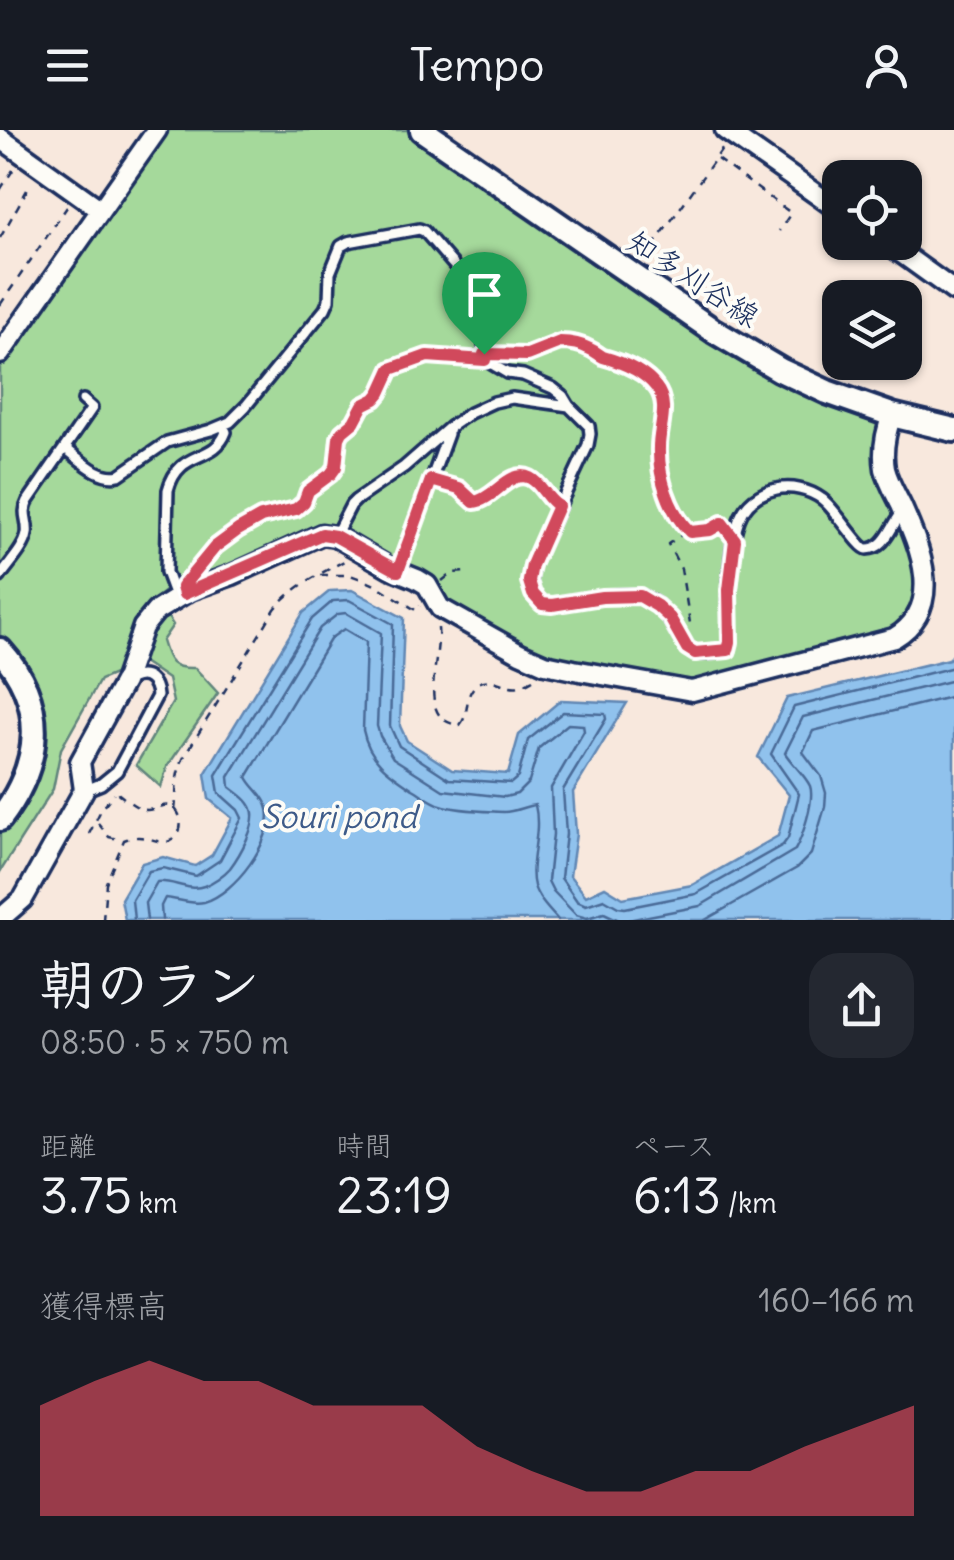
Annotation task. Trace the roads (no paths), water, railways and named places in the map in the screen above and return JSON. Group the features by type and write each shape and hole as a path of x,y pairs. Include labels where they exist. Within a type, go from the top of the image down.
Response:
{"street":[{"path":"0,354 157,130"},
{"name":"知多刈谷線","path":"422,130 714,332 780,370 892,415 954,430"},
{"path":"729,132 822,197"},
{"path":"0,138 100,210"},
{"path":"911,260 954,291"},
{"path":"0,919 23,899 84,790 80,762 126,676 143,627 156,611 180,596 322,534 335,536 427,586 440,608 520,653 551,665 692,691 894,638 913,623 924,599 924,568 885,466 886,432 892,415"},
{"path":"0,650 19,675 29,699 33,743 24,781 0,819"}],"lane":[{"path":"65,448 110,477 120,475 167,442 223,426 246,406 325,309 337,252 348,242 424,231 481,299 485,357"},
{"path":"180,596 182,587 215,547 261,517 296,509 304,502 308,491 336,467 342,432 354,422 363,405 380,393 391,369 427,356 485,357 507,373 523,375 553,388 588,426 588,445 532,565 529,581 542,604 640,596 670,618 687,648 695,653 728,650 735,540 740,516 753,500 787,486 800,487 831,505 863,548 885,539 904,512"},
{"path":"335,536 356,500 470,413 512,398 568,406"},
{"path":"0,577 28,533 24,510 28,501 92,408 83,400"},
{"path":"180,596 166,572 171,478 186,461 220,445 226,432 223,426"},
{"path":"398,571 448,429"},
{"path":"84,790 110,779 117,771 157,696 157,688 147,677 126,676"}],"water":[{"name":"Souri pond","path":"352,590 404,618 400,726 407,741 452,770 508,774 519,735 561,700 627,703 573,792 576,834 570,876 586,896 605,887 623,898 692,885 778,836 789,795 758,757 787,698 949,659 954,654 954,920 125,920 121,899 142,863 163,857 195,866 212,855 232,818 209,799 205,774 303,613 330,591"}]}
